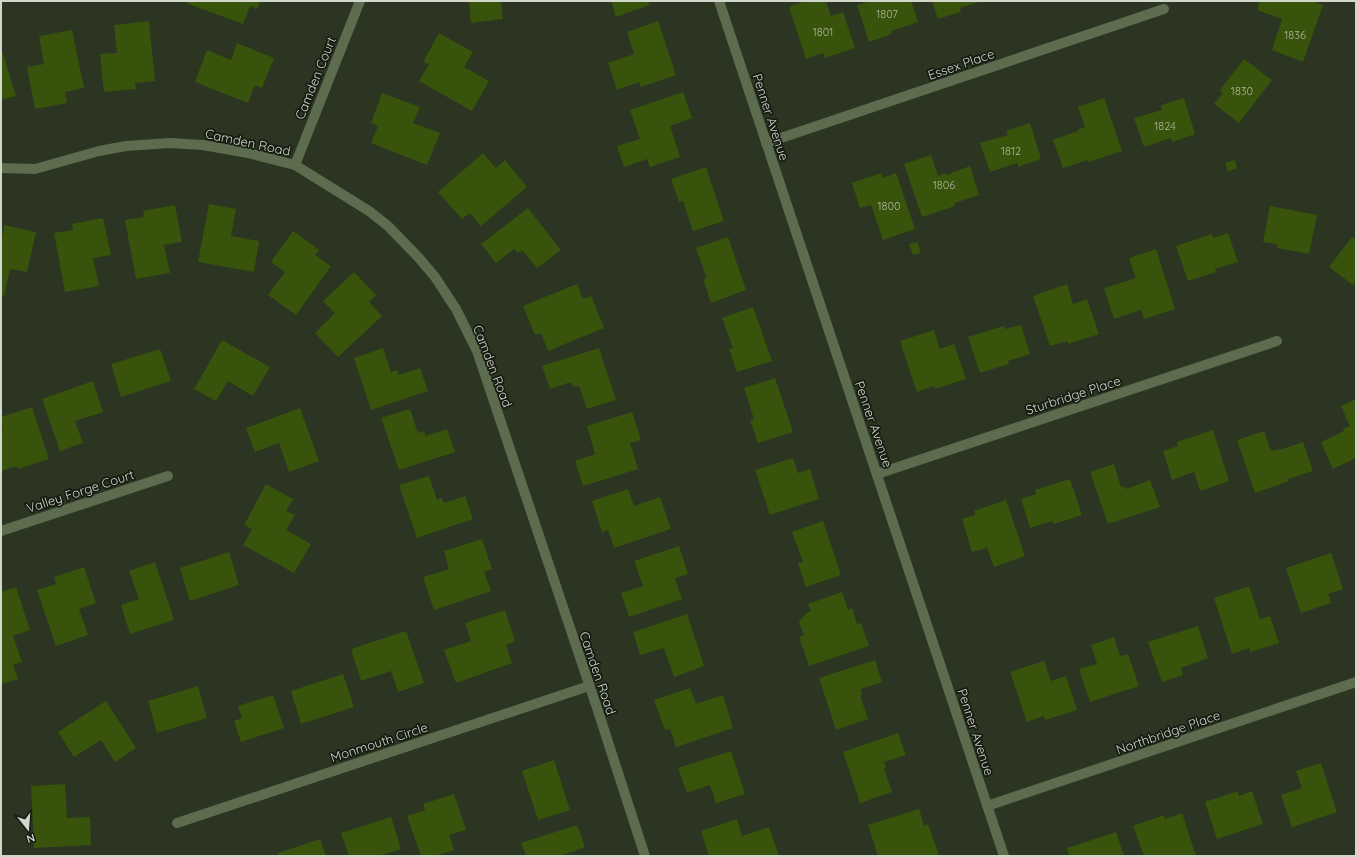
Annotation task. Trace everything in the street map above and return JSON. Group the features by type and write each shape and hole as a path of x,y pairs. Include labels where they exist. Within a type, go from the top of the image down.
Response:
{"street":[{"name":"Camden Court","path":"295,165 360,1"},
{"name":"Penner Avenue","path":"719,1 1004,856"},
{"name":"Essex Place","path":"766,143 1164,9"},
{"name":"Camden Road","path":"1,168 35,168 99,151 126,146 170,143 203,145 248,153 295,165 368,211 388,226 419,258 435,277 456,309 477,351 645,856"},
{"name":"Sturbridge Place","path":"876,474 1277,341"},
{"name":"Valley Forge Court","path":"1,531 168,476"},
{"name":"Northbridge Place","path":"987,806 1356,682"},
{"name":"Monmouth Circle","path":"178,823 589,686"}],"building":[{"path":"187,1 260,1 257,9 250,6 243,24 186,3"},
{"path":"467,1 501,1 503,19 471,23 469,2 467,3"},
{"path":"611,1 648,1 649,5 616,17"},
{"path":"805,1 826,1 831,16 843,12 855,48 825,58 823,53 806,59 789,7"},
{"path":"871,1 911,1 918,22 891,31 892,34 869,42 857,5"},
{"path":"932,1 981,1 960,8 961,12 938,19"},
{"path":"1260,1 1312,1 1323,5 1303,62 1272,50 1282,19 1257,10"},
{"path":"149,21 155,81 135,83 136,89 104,92 100,54 117,53 114,25"},
{"path":"658,21 676,75 641,87 639,82 617,90 608,63 634,54 627,32"},
{"path":"72,30 84,88 65,92 67,103 35,109 27,67 44,64 39,36"},
{"path":"439,33 473,52 464,67 489,81 472,111 419,81 429,64 423,62"},
{"path":"237,43 274,58 262,88 255,85 248,103 195,82 207,50 231,60"},
{"path":"1,48 16,96 1,100"},
{"path":"1244,59 1272,80 1239,123 1214,104 1223,93 1220,90"},
{"path":"683,92 692,118 670,126 680,157 650,167 647,159 624,167 617,146 640,139 630,110"},
{"path":"382,93 420,107 413,123 440,133 427,165 371,143 378,126 371,123"},
{"path":"1104,98 1122,151 1089,162 1088,160 1063,168 1053,140 1085,127 1078,107"},
{"path":"1184,98 1195,134 1172,142 1171,138 1144,147 1134,118 1162,110 1161,105"},
{"path":"1030,123 1041,159 1018,167 1017,163 990,172 980,143 1008,135 1006,131"},
{"path":"483,153 496,168 505,160 527,187 481,226 470,213 462,219 438,192"},
{"path":"931,155 938,176 945,173 946,175 970,166 979,195 955,203 955,206 922,217 904,164"},
{"path":"1235,160 1237,168 1228,171 1225,163"},
{"path":"706,167 724,221 693,231 683,201 679,202 671,179"},
{"path":"881,173 883,178 896,173 915,229 883,240 871,205 860,208 852,183"},
{"path":"209,204 236,209 231,236 259,241 254,272 198,262"},
{"path":"175,205 182,242 164,245 170,273 136,279 125,220 144,217 143,211"},
{"path":"1270,206 1317,215 1309,254 1277,248 1277,244 1263,242"},
{"path":"528,208 561,250 537,268 522,250 518,253 514,249 496,263 481,244"},
{"path":"103,218 111,255 93,258 99,286 65,292 54,233 73,230 72,224"},
{"path":"4,225 36,232 27,272 10,269 4,296 1,295 1,234 3,234"},
{"path":"293,231 319,250 315,255 331,266 296,315 268,295 285,272 271,262"},
{"path":"1228,233 1238,262 1215,269 1216,272 1188,281 1176,246 1212,234 1213,238"},
{"path":"728,237 746,290 711,303 703,279 707,278 696,248"},
{"path":"1352,237 1356,240 1356,284 1355,282 1353,285 1329,267"},
{"path":"917,242 921,253 913,255 909,244"},
{"path":"1156,249 1175,309 1144,319 1141,310 1114,319 1104,288 1136,278 1129,258"},
{"path":"354,272 376,295 369,302 382,316 338,357 315,333 335,313 323,301"},
{"path":"577,284 583,299 591,296 604,328 548,351 541,333 535,335 523,306"},
{"path":"1067,284 1073,304 1087,299 1099,334 1068,344 1067,341 1050,346 1033,296"},
{"path":"753,307 772,361 737,372 729,349 733,348 722,318"},
{"path":"1021,325 1030,354 1008,361 1009,364 980,373 968,337 1004,326 1005,329"},
{"path":"934,330 940,349 954,344 966,379 935,389 934,386 917,392 900,341"},
{"path":"222,340 270,367 253,396 228,381 216,401 194,389"},
{"path":"383,348 391,372 397,370 399,375 420,368 428,391 371,410 354,358"},
{"path":"599,348 616,400 587,409 579,386 573,387 571,382 550,389 542,366"},
{"path":"160,349 171,381 121,397 111,364"},
{"path":"775,378 793,432 758,443 750,420 754,419 744,388"},
{"path":"93,381 103,412 75,421 83,443 60,451 42,399"},
{"path":"1356,399 1356,458 1333,469 1321,442 1344,431 1343,429 1350,426 1341,406"},
{"path":"32,407 49,459 18,469 17,466 1,471 1,432 3,431 1,417"},
{"path":"300,408 319,461 289,472 279,443 255,452 246,428"},
{"path":"410,409 418,433 424,431 426,436 447,429 455,452 399,470 381,418"},
{"path":"632,412 641,440 630,443 638,469 583,486 575,461 595,454 587,426"},
{"path":"1213,430 1229,481 1200,491 1194,472 1172,480 1163,451 1178,446 1177,442"},
{"path":"1264,431 1271,451 1279,450 1303,442 1313,471 1288,479 1289,481 1255,493 1237,440"},
{"path":"793,458 798,473 810,469 819,499 770,515 755,470"},
{"path":"1114,464 1121,487 1125,486 1126,489 1150,480 1160,507 1108,524 1090,472"},
{"path":"429,476 437,500 442,498 444,503 465,496 473,519 417,538 399,485"},
{"path":"1070,479 1082,515 1054,524 1052,521 1030,528 1021,499 1036,494 1035,490"},
{"path":"266,484 293,499 286,511 295,515 286,530 311,544 294,573 243,545 252,529 244,525"},
{"path":"628,489 634,506 660,497 671,529 614,548 608,530 602,532 592,501"},
{"path":"1006,500 1025,556 994,567 987,548 972,552 962,519 975,515 974,511"},
{"path":"823,521 841,575 806,587 798,563 803,562 792,532"},
{"path":"482,539 492,569 484,572 491,591 434,610 423,577 449,569 444,551"},
{"path":"679,546 688,574 675,578 682,599 629,617 621,593 643,586 634,561"},
{"path":"229,552 239,585 190,601 180,568"},
{"path":"1331,553 1343,589 1328,594 1331,603 1301,613 1286,568"},
{"path":"155,562 174,620 130,634 121,605 139,599 129,571"},
{"path":"84,567 96,603 79,609 88,635 56,646 37,590 56,584 54,577"},
{"path":"1249,586 1260,619 1270,616 1279,643 1250,652 1249,648 1232,654 1214,598"},
{"path":"16,587 30,630 13,636 22,662 13,665 18,679 1,684 1,592"},
{"path":"842,592 848,610 852,608 857,624 861,623 869,646 809,666 799,637 804,635 799,622 806,613 811,611 808,604"},
{"path":"505,610 515,641 506,645 512,663 456,683 444,650 471,641 465,623"},
{"path":"687,614 704,666 674,677 664,648 640,655 633,632"},
{"path":"1198,626 1208,658 1181,668 1183,675 1162,682 1148,642"},
{"path":"406,631 424,683 398,692 391,671 361,681 351,649"},
{"path":"1114,637 1120,656 1128,654 1139,686 1090,702 1079,669 1097,664 1091,645"},
{"path":"875,660 882,682 861,689 862,695 860,695 868,719 836,730 819,678"},
{"path":"1044,661 1051,681 1066,676 1077,710 1045,720 1044,716 1027,722 1010,672"},
{"path":"343,674 354,707 301,724 291,691"},
{"path":"198,686 207,718 157,733 148,701"},
{"path":"690,688 696,704 723,695 733,728 676,747 670,729 665,730 654,700"},
{"path":"273,695 284,728 241,742 234,721 242,718 238,706"},
{"path":"106,701 136,748 115,762 101,740 74,757 58,732"},
{"path":"898,733 906,755 884,762 886,768 884,769 892,792 860,803 843,752"},
{"path":"731,751 745,794 716,803 710,785 687,793 678,768"},
{"path":"554,760 570,810 538,820 522,771"},
{"path":"1321,763 1337,812 1292,827 1281,795 1302,788 1296,771"},
{"path":"65,784 67,818 90,817 91,845 34,848 31,786"},
{"path":"1238,791 1239,796 1252,791 1263,824 1217,839 1205,802"},
{"path":"454,794 466,830 449,835 454,850 435,856 421,856 407,816 425,810 423,804"},
{"path":"919,809 924,826 928,824 939,855 878,856 868,825"},
{"path":"1182,813 1196,856 1144,856 1133,826 1164,815 1165,819"},
{"path":"391,817 401,849 379,856 349,856 341,833"},
{"path":"737,819 742,836 769,827 779,856 709,856 701,831"},
{"path":"577,825 585,847 563,855 564,856 526,856 521,843"},
{"path":"1116,832 1124,856 1069,856 1067,848"},
{"path":"320,839 326,856 279,856 278,853"}]}
